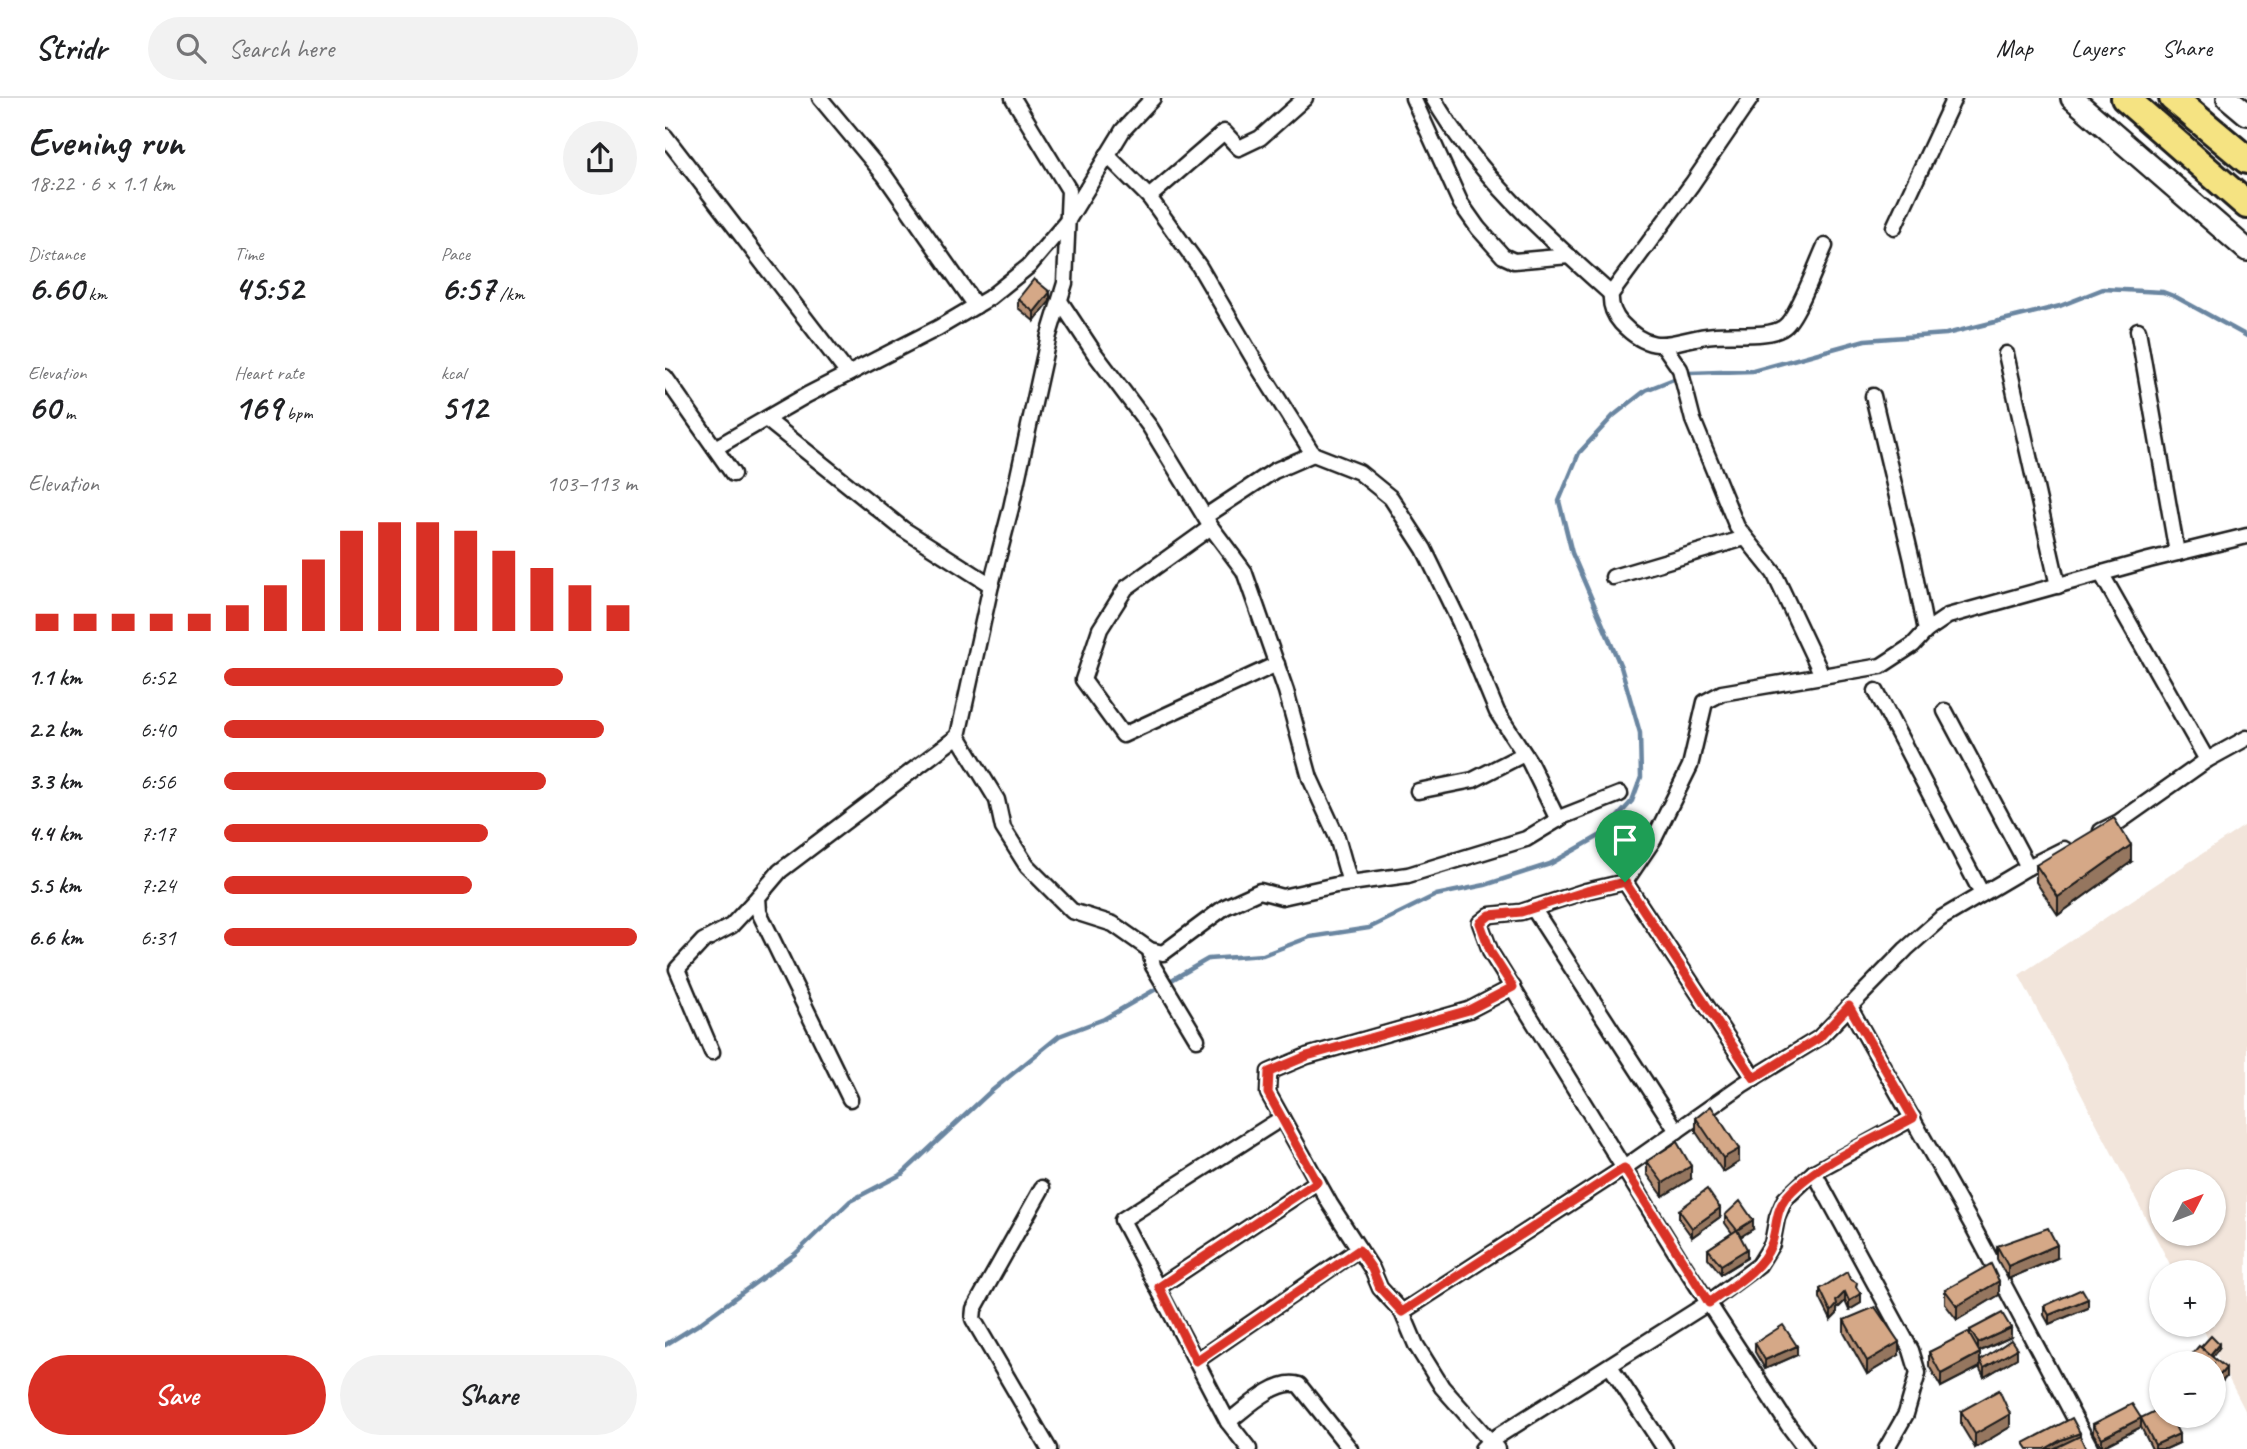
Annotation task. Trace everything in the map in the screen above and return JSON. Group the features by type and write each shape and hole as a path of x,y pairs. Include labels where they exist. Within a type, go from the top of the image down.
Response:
{"highway":[{"path":"2125,98 2247,205"},
{"path":"2173,98 2247,160"}],"main road":[{"path":"2072,98 2247,250"},
{"path":"2228,98 2247,114"}],"street":[{"path":"820,98 885,176 976,306"},
{"path":"712,1052 677,969 703,941 731,926 780,870 958,736 1049,335 1065,283 1069,190 1013,98"},
{"path":"715,448 976,306 1029,266 1068,220 1123,130 1153,98"},
{"path":"1149,197 1224,132 1239,148 1260,138 1305,98"},
{"path":"1413,98 1461,204 1503,256 1514,261 1569,256"},
{"path":"1433,98 1483,171 1611,294"},
{"path":"1751,98 1611,294 1610,302 1617,319 1645,342 1664,346 1713,335 1772,333 1784,327 1793,317 1825,246"},
{"path":"1894,227 1954,98"},
{"path":"665,136 848,374"},
{"path":"1107,155 1149,197 1199,266 1313,454 1359,471 1391,498 1424,549 1460,623 1497,712 1524,754 1557,820"},
{"path":"1060,301 1095,354 1150,427 1208,522 1244,571 1277,664 1310,778 1337,837 1350,883"},
{"path":"2138,330 2177,553"},
{"path":"1664,346 1680,369 1693,420 1730,509 1745,538 1775,573 1822,675"},
{"path":"2006,354 2057,586"},
{"path":"665,377 733,474"},
{"path":"1873,396 1926,631"},
{"path":"766,419 903,529 991,585"},
{"path":"1277,664 1123,735 1083,680 1100,629 1126,588 1274,471 1313,454"},
{"path":"1806,1449 1788,1426 1624,1168 1491,953 1480,923 1490,915 1521,912 1625,882 1654,839 1690,766 1705,702 1722,693 1881,666 1913,645 1926,631 1948,616 2101,573 2247,537"},
{"path":"1613,577 1745,538"},
{"path":"2101,573 2207,760"},
{"path":"1876,691 1982,894"},
{"path":"1945,711 2028,867"},
{"path":"958,736 997,800 1003,828 1027,866 1072,911 1113,924 1150,950 1163,953 1226,907 1259,891 1282,897 1408,875 1526,839 1557,820 1620,794"},
{"path":"1402,1312 1624,1168 1754,1078 1819,1038 1940,919 2028,867 2119,822 2207,760 2247,738"},
{"path":"1417,791 1473,780 1524,754"},
{"path":"1625,882 1754,1078"},
{"path":"758,897 759,912 850,1099"},
{"path":"1533,908 1677,1131"},
{"path":"1150,950 1153,966 1197,1039"},
{"path":"1513,987 1469,1010 1307,1056 1269,1072 1268,1093 1317,1182 1372,1269 1380,1288 1402,1312 1416,1345 1442,1387 1489,1446 1709,1303 1759,1265 1772,1244 1784,1199 1814,1172 1913,1118"},
{"path":"1849,1006 1913,1118 2091,1449"},
{"path":"1249,1449 1228,1422 1122,1220 1282,1118"},
{"path":"1814,1172 1911,1350 1917,1373 1906,1414 1886,1449"},
{"path":"1159,1287 1317,1182"},
{"path":"1042,1188 974,1309 973,1319 1049,1449"},
{"path":"1196,1361 1359,1250"},
{"path":"1610,1366 1664,1449"},
{"path":"1228,1422 1280,1385 1292,1383 1299,1385 1350,1449"}],"shaded area":[{"path":"2247,824 2247,1414 2226,1373 2226,1351 2214,1351 2207,1337 2226,1337 2226,1260 2168,1260 2160,1246 2226,1246 2226,1169 2149,1169 2149,1224 2019,975"}],"building":[{"path":"1034,279 1050,292 1034,312 1018,299"},
{"path":"2114,818 2131,845 2058,897 2036,865"},
{"path":"1711,1106 1739,1149 1723,1158 1696,1118"},
{"path":"1677,1142 1691,1166 1663,1183 1647,1161"},
{"path":"1707,1189 1720,1208 1692,1228 1679,1210"},
{"path":"1740,1201 1753,1220 1737,1230 1725,1215"},
{"path":"2048,1228 2057,1245 2008,1266 1997,1246"},
{"path":"1737,1230 1747,1249 1721,1265 1708,1249"},
{"path":"1991,1264 1999,1281 1957,1306 1945,1290"},
{"path":"1847,1272 1850,1279 1857,1283 1856,1287 1861,1294 1849,1301 1845,1292 1836,1301 1837,1305 1831,1312 1820,1289"},
{"path":"2082,1289 2088,1299 2049,1315 2044,1306"},
{"path":"1875,1307 1899,1342 1867,1361 1844,1320"},
{"path":"2002,1313 2011,1328 1978,1343 1970,1330"},
{"path":"1783,1325 1797,1346 1765,1360 1755,1343"},
{"path":"1968,1332 1980,1353 1941,1374 1929,1352"},
{"path":"2210,1337 2219,1344 2213,1351 2206,1351 2201,1347"},
{"path":"2011,1340 2017,1349 1984,1368 1980,1361"},
{"path":"1999,1390 2010,1414 1975,1434 1961,1411"},
{"path":"2132,1404 2141,1418 2102,1438 2093,1424"},
{"path":"2149,1414 2149,1428 2176,1428 2179,1434 2155,1445 2141,1418"},
{"path":"2072,1418 2080,1433 2045,1449 2028,1449 2024,1443"},
{"path":"2080,1436 2086,1449 2053,1449"}],"waterway":[{"path":"665,1345 699,1324 795,1254 850,1201 902,1174 989,1093 1059,1036 1104,1019 1208,959 1263,955 1310,937 1369,928 1436,895 1485,885 1550,864 1601,835 1632,801 1641,777 1640,733 1621,667 1572,553 1559,501 1579,453 1613,416 1646,390 1689,373 1753,371 1865,340 1946,334 2060,306 2103,289 2163,292 2247,336"}],"route":[{"path":"1625,882 1754,1078 1819,1038 1849,1006 1913,1118 1814,1172 1784,1199 1772,1244 1759,1265 1709,1303 1624,1168 1402,1312 1380,1288 1372,1269 1359,1250 1196,1361 1159,1287 1317,1182 1268,1093 1269,1072 1307,1056 1469,1010 1513,987 1491,953 1480,923 1490,915 1521,912 1625,882"}]}
